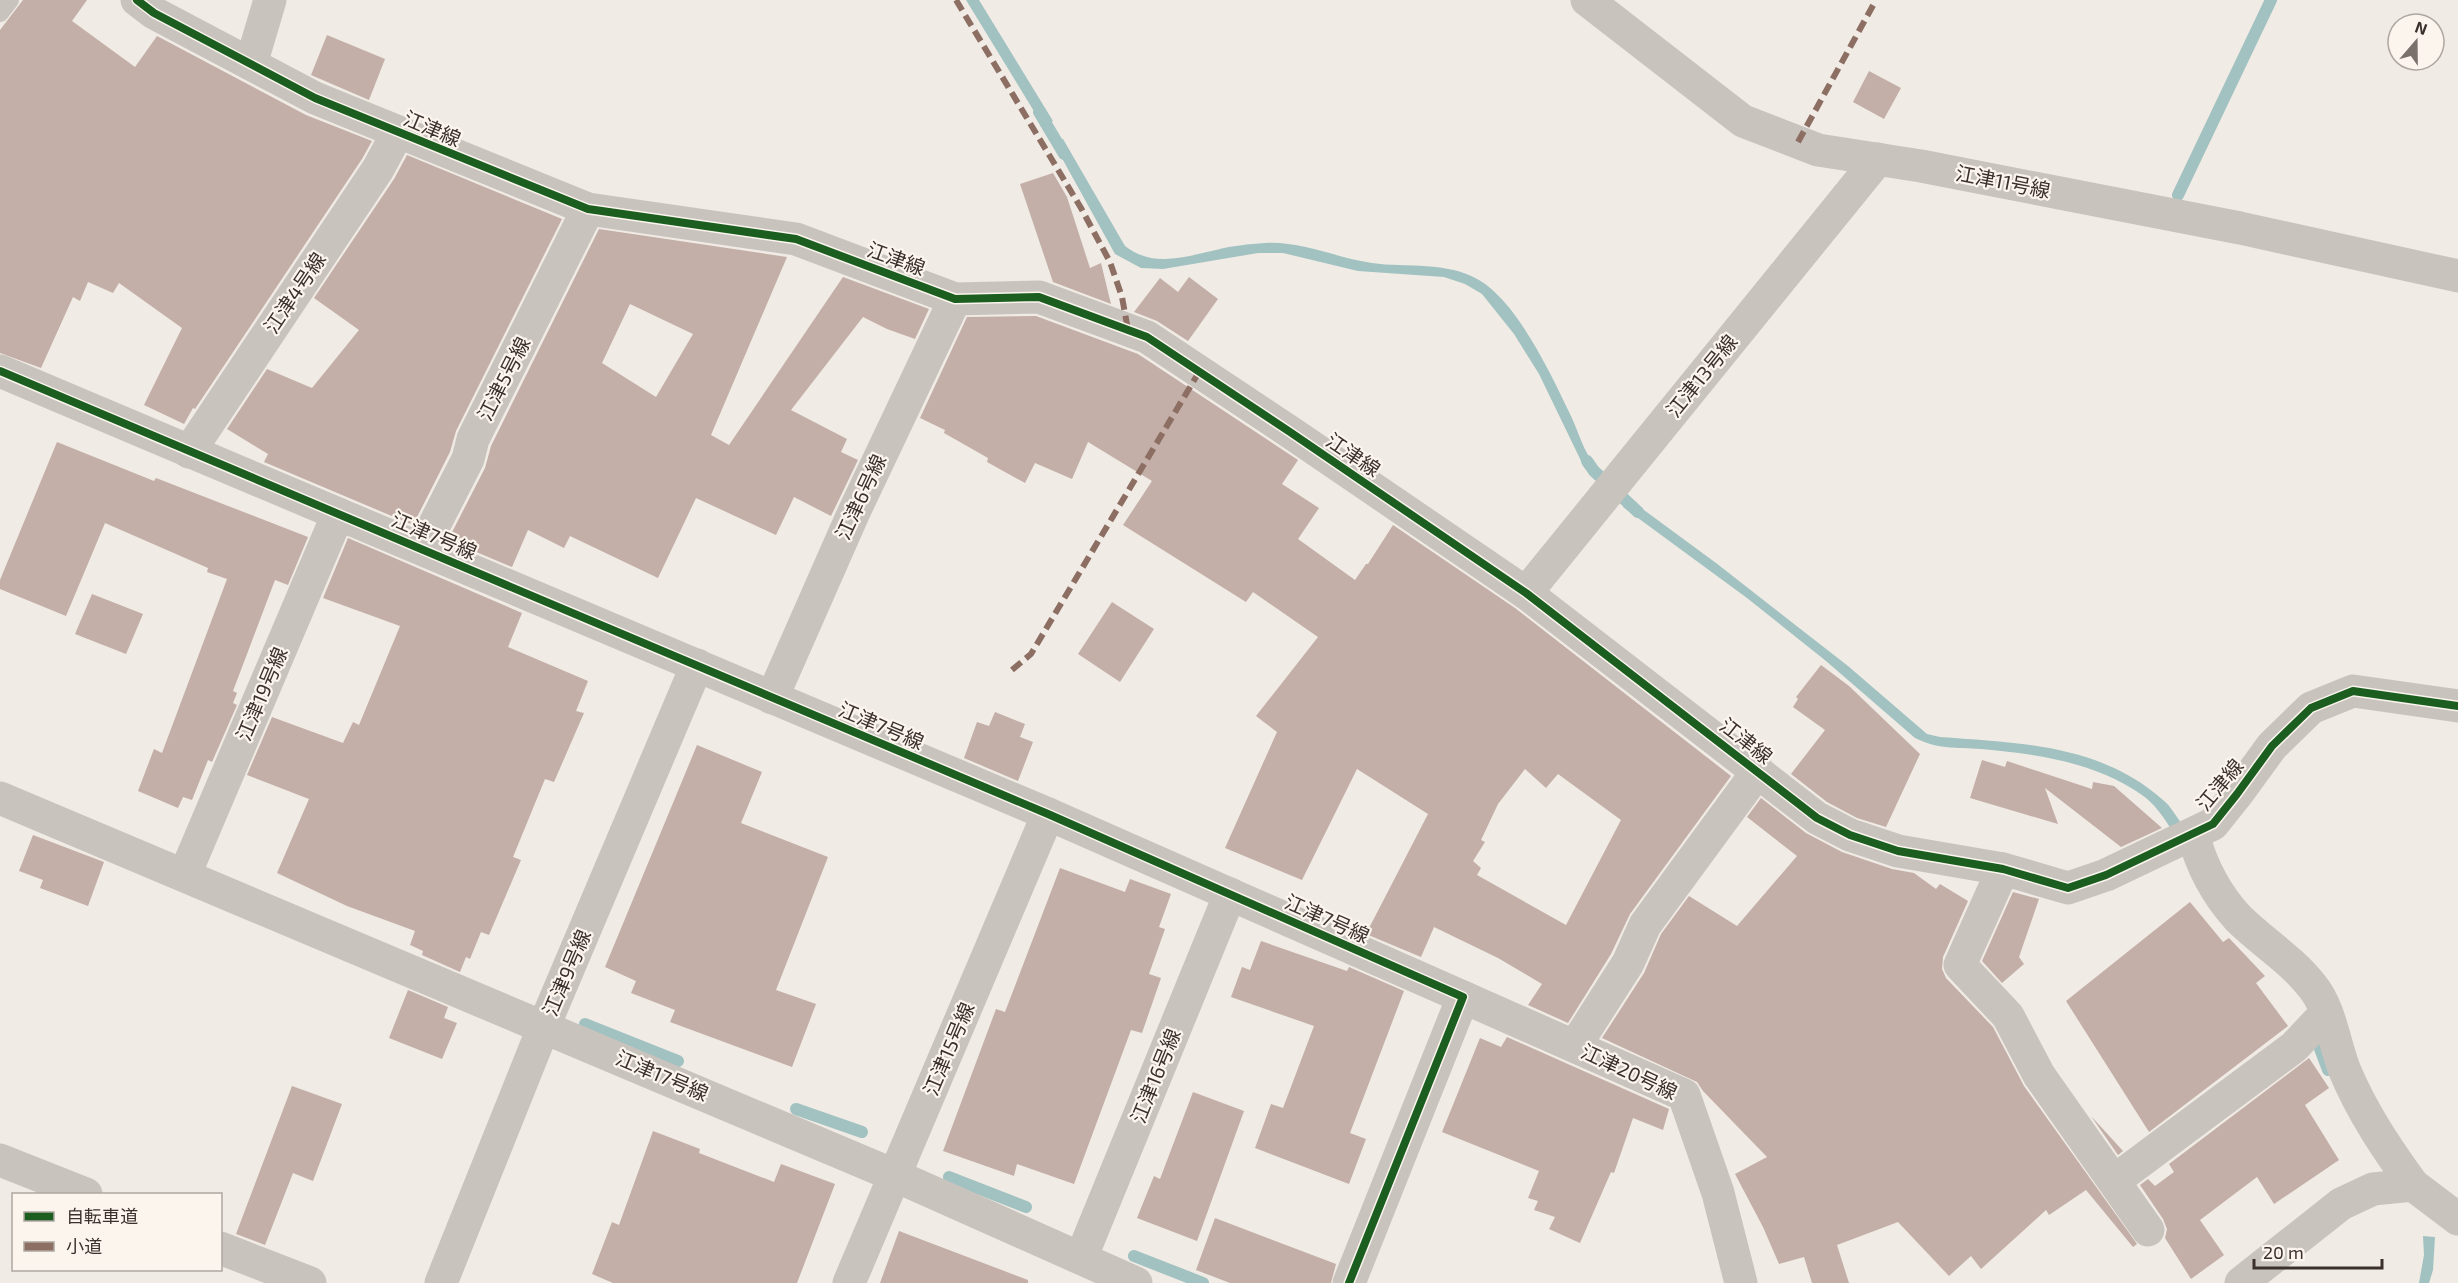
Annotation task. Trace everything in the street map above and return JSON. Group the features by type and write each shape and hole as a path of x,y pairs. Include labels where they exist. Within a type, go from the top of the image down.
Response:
{"street":[{"name":"江津線","path":"137,0 154,13 315,98 588,209 796,239 955,299 1039,297 1147,337 1526,593 1817,818 1850,835 1898,851 2003,869 2067,888 2106,875 2212,824 2272,746 2311,708 2353,691 2458,706"},
{"path":"251,64 270,0"},
{"name":"江津11号線","path":"1587,0 1743,121 1818,150 1878,159 2240,228 2458,276"},
{"name":"江津4号線","path":"189,452 378,169 398,132"},
{"name":"江津13号線","path":"1526,593 1878,159"},
{"name":"江津5号線","path":"422,549 468,459 473,439 588,209"},
{"name":"江津6号線","path":"772,698 853,514 955,299"},
{"name":"江津7号線","path":"0,371 1048,814 1463,997"},
{"name":"江津19号線","path":"185,874 338,514"},
{"name":"江津9号線","path":"441,1283 544,1026 697,665"},
{"path":"1575,1046 1628,963 1645,925 1758,771"},
{"name":"江津17号線","path":"0,798 185,874 896,1176 1136,1283"},
{"name":"江津15号線","path":"849,1283 1048,814"},
{"path":"2193,834 2205,871 2238,918 2296,968 2314,988 2326,1013 2344,1069 2360,1102 2413,1185 2458,1219"},
{"path":"2003,869 1960,965 2008,1016 2039,1075 2148,1230"},
{"name":"江津16号線","path":"1081,1258 1230,894"},
{"path":"1349,1283 1463,997"},
{"name":"江津20号線","path":"1463,997 1684,1095 1718,1194 1741,1283"},
{"path":"2114,1181 2294,1047 2326,1013"},
{"path":"0,1160 83,1193"},
{"path":"2241,1283 2341,1204 2373,1189 2413,1185"},
{"path":"222,1249 310,1283"}],"lane":[{"path":"0,13 10,0"}],"water":[{"path":"966,0 979,0 1053,121 1043,126"},
{"path":"1063,139 1125,246 1147,257 1169,259 1240,245 1278,243 1372,263 1454,270 1479,280 1493,290 1507,305 1532,340 1586,450 1599,470 1593,476 1584,467 1539,374 1514,334 1482,294 1465,284 1444,277 1358,271 1283,253 1258,253 1163,269 1141,268 1115,254 1053,142"},
{"path":"1629,499 1716,563 1848,666 1927,734 2029,745 2086,757 2113,767 2139,781 2166,802 2183,825 2172,830 2155,807 2142,795 2124,784 2085,767 2044,757 1940,746 1915,738 1826,661 1747,598 1623,507"},
{"path":"2423,1236 2435,1237 2433,1270 2429,1283 2419,1283 2424,1255"}],"building":[{"path":"23,0 87,0 72,21 135,67 157,36 306,115 372,141 184,424 144,405 182,328 119,283 113,293 88,282 80,301 73,297 41,368 0,353 0,30"},
{"path":"327,35 385,59 369,100 311,75"},
{"path":"1869,71 1901,88 1884,119 1853,102"},
{"path":"407,155 562,219 456,431 450,452 413,525 264,462 268,454 227,429 267,369 312,388 359,330 314,298 394,179"},
{"path":"1053,173 1067,197 1090,268 1101,263 1111,304 1053,282 1020,184"},
{"path":"599,229 787,257 711,435 729,445 843,277 929,309 915,339 863,317 791,410 847,439 841,452 858,460 831,516 794,497 776,535 696,498 658,578 570,536 564,548 528,530 512,567 448,540 485,468 491,446","holes":["630,304 693,334 656,397 602,363"]},
{"path":"1189,277 1218,299 1188,341 1157,321 1134,312 1160,278 1178,292"},
{"path":"1036,316 1138,354 1298,460 1282,484 1319,508 1298,539 1355,580 1393,525 1515,608 1731,776 1630,914 1611,954 1568,1023 1528,1005 1542,984 1498,958 1434,927 1421,957 1366,934 1428,814 1357,769 1302,880 1225,848 1277,732 1256,716 1318,637 1253,592 1246,602 1123,525 1152,481 1088,442 1072,479 1035,463 1025,483 987,462 988,458 944,433 945,430 920,418 967,317","holes":["1525,769 1546,788 1558,774 1621,820 1566,925 1477,875 1481,868 1473,861 1485,842 1481,840 1498,804"]},
{"path":"57,442 154,481 156,478 308,537 288,585 275,580 233,691 237,693 233,703 237,705 212,762 208,760 192,800 183,797 178,808 138,791 154,749 162,753 227,579 207,572 208,568 105,523 66,616 0,589 0,580"},
{"path":"348,538 522,613 508,647 588,681 576,711 584,713 554,782 545,779 513,857 521,860 489,935 481,932 470,959 466,957 460,972 422,955 423,951 410,945 415,931 347,906 277,873 309,799 247,775 272,717 343,743 353,722 359,725 400,626 323,598"},
{"path":"92,594 143,614 126,654 75,634"},
{"path":"1112,602 1154,629 1120,682 1078,654"},
{"path":"1821,665 1849,686 1920,754 1886,827 1857,818 1827,802 1791,774 1825,730 1793,707 1798,699 1796,697"},
{"path":"995,712 1025,724 1020,737 1033,742 1018,781 964,758 977,722 989,726"},
{"path":"697,745 762,772 741,823 828,857 776,990 816,1004 792,1067 670,1022 675,1010 631,993 636,981 605,967"},
{"path":"1982,760 2005,767 2007,761 2092,789 2093,782 2114,786 2162,828 2121,847 2045,788 2058,824 1970,798"},
{"path":"1761,798 1806,833 1842,852 1892,869 1914,873 1936,889 1940,884 1968,901 1943,957 1942,969 1946,978 1993,1027 2024,1086 2137,1244 2133,1247 2086,1190 2049,1215 2046,1210 1981,1269 1971,1256 1949,1276 1898,1222 1837,1245 1849,1283 1812,1283 1804,1257 1779,1264 1763,1227 1735,1174 1767,1157 1697,1082 1602,1038 1644,973 1661,934 1689,896 1737,926 1797,856 1747,817"},
{"path":"33,835 104,862 88,906 40,888 43,880 19,871"},
{"path":"1060,868 1125,892 1130,879 1171,894 1159,927 1165,929 1149,974 1161,978 1142,1033 1131,1030 1074,1184 1017,1164 1014,1176 943,1151 996,1009 1005,1012"},
{"path":"2013,892 2039,899 2019,957 2024,964 2002,983 1982,961"},
{"path":"2190,902 2223,942 2229,938 2265,976 2256,983 2288,1026 2149,1132 2066,1001"},
{"path":"1261,941 1347,971 1349,967 1404,991 1350,1133 1366,1139 1349,1184 1255,1148 1271,1104 1283,1108 1314,1026 1231,997 1242,967 1250,970"},
{"path":"408,990 448,1007 444,1018 457,1023 442,1059 389,1038"},
{"path":"1507,1037 1669,1109 1663,1130 1633,1118 1614,1173 1611,1172 1580,1243 1549,1229 1555,1217 1534,1210 1538,1201 1528,1198 1539,1171 1442,1132 1480,1038 1501,1047"},
{"path":"2309,1058 2329,1088 2305,1105 2339,1160 2274,1204 2257,1177 2200,1220 2224,1255 2191,1279 2165,1238 2167,1229 2163,1219 2140,1185 2148,1179 2155,1186 2174,1172 2169,1164"},
{"path":"292,1086 342,1104 313,1181 293,1173 265,1245 236,1234"},
{"path":"1193,1092 1244,1111 1197,1241 1137,1218 1154,1176 1160,1179"},
{"path":"2091,1116 2123,1151 2118,1155"},
{"path":"653,1131 700,1149 699,1153 774,1182 781,1164 835,1184 797,1283 613,1283 592,1274 612,1222 619,1225"},
{"path":"1215,1218 1336,1264 1331,1283 1230,1283 1196,1270"},
{"path":"899,1231 1028,1280 1028,1283 880,1283"}],"waterway":[{"path":"2178,195 2271,0"},
{"path":"1039,112 1064,154"},
{"path":"1587,461 1594,471 1638,512"},
{"path":"585,1024 678,1061"},
{"path":"2313,1030 2328,1070"},
{"path":"796,1109 862,1132"},
{"path":"949,1177 1026,1207"},
{"path":"1134,1256 1203,1283"}],"marked path":[{"path":"956,0 1081,208 1110,262 1122,297 1128,330"},
{"path":"1798,142 1876,0"},
{"path":"1012,670 1031,654 1199,372"}],"cycle path":[{"path":"137,0 154,13 315,98 588,209 796,239 955,299 1039,297 1147,337 1526,593 1817,818 1850,835 1898,851 2003,869 2068,888 2106,875 2213,824 2272,746 2311,708 2353,691 2458,706"},
{"path":"0,371 1048,814 1463,997 1349,1283"}]}
